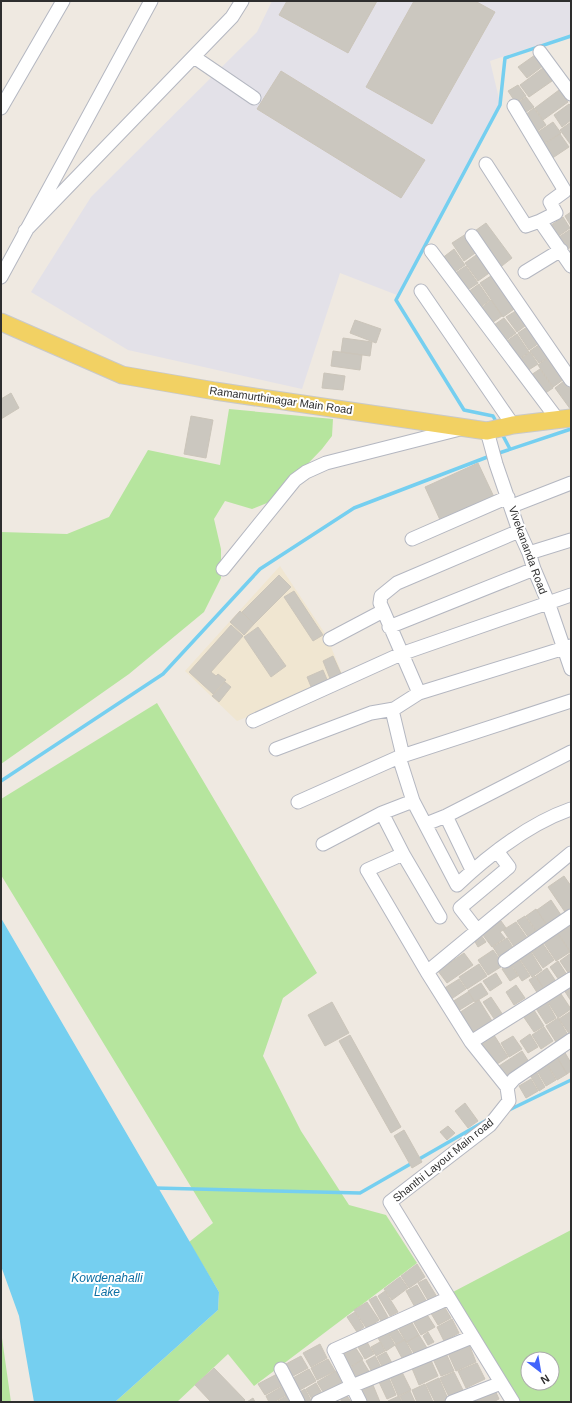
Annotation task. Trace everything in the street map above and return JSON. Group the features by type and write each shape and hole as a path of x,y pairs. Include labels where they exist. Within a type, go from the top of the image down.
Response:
{"main road":[{"name":"Ramamurthinagar Main Road","path":"1,322 122,375 215,391 487,431 513,425 565,419"}],"street":[{"path":"1,108 64,1"},
{"path":"1,277 151,1"},
{"path":"25,231 232,18 242,1"},
{"path":"540,52 571,94"},
{"path":"194,57 254,98"},
{"path":"486,164 526,226 556,213 550,202 565,191 514,106"},
{"path":"525,272 567,256 540,221"},
{"path":"472,236 571,380"},
{"path":"432,250 565,419"},
{"path":"422,291 513,425"},
{"path":"224,569 295,480 306,472 326,463 465,427"},
{"name":"Vivekananda Road","path":"487,431 496,464 519,530 568,648 571,669"},
{"path":"412,539 510,502 571,483"},
{"path":"419,693 383,611 380,603 381,596 397,583 519,530"},
{"path":"529,553 571,540"},
{"path":"389,626 534,569"},
{"path":"253,721 402,654 571,595"},
{"path":"330,639 383,611"},
{"path":"276,749 371,713 392,710 419,693 568,648"},
{"path":"298,802 401,756 571,701"},
{"path":"392,710 401,756 413,801 457,885 472,870 518,835 559,813 571,809"},
{"path":"426,824 446,816 571,752"},
{"path":"323,844 382,813 413,801"},
{"path":"382,813 403,854 440,917"},
{"path":"446,816 472,870"},
{"path":"477,930 460,908 509,867 497,851"},
{"path":"427,972 571,853"},
{"path":"403,854 367,870 427,972 471,1042 507,1088 514,1079 569,1047"},
{"path":"506,961 571,916"},
{"path":"471,1042 571,979"},
{"name":"Shanthi Layout Main road","path":"507,1088 509,1101 490,1125 390,1202 513,1402"},
{"path":"360,1402 334,1350 449,1298"},
{"path":"318,1402 352,1386 472,1337"},
{"path":"281,1369 298,1402"},
{"path":"452,1402 501,1382"}],"shaded area":[{"path":"272,1 571,1 571,34 490,61 501,107 397,295 340,273 302,389 128,350 31,292 91,197 257,32"},
{"path":"280,566 326,635 343,676 310,692 237,721 185,671"}],"green space":[{"path":"229,409 333,419 332,436 322,449 272,501 252,509 225,501 214,519 221,549 221,578 204,612 129,674 1,764 1,532 67,534 109,517 148,450 220,465"},
{"path":"157,703 317,973 283,998 263,1056 301,1131 349,1205 386,1215 417,1263 254,1386 228,1354 177,1402 115,1402 218,1310 219,1292 189,1242 213,1223 1,875 1,799"},
{"path":"571,1230 571,1402 519,1402 453,1292"},
{"path":"1,1331 11,1402 1,1402"}],"water":[{"name":"Kowdenahalli Lake","path":"1,918 219,1292 218,1310 115,1402 34,1402 19,1316 1,1266"}],"building":[{"path":"287,1 377,1 348,53 279,15"},
{"path":"414,1 475,1 495,12 432,124 366,87"},
{"path":"535,55 543,66 527,78 518,67"},
{"path":"543,68 552,81 529,97 520,85"},
{"path":"281,71 425,160 401,198 257,109"},
{"path":"518,85 526,96 516,103 508,91"},
{"path":"559,90 568,102 543,120 535,108"},
{"path":"526,97 534,107 523,114 516,104"},
{"path":"569,104 571,106 571,120 562,127 554,115"},
{"path":"534,108 546,125 536,132 525,115"},
{"path":"553,122 561,133 542,145 535,134"},
{"path":"571,122 571,145 560,130"},
{"path":"560,134 569,147 551,159 542,146"},
{"path":"571,212 571,226 565,216"},
{"path":"563,217 570,228 557,237 550,226"},
{"path":"486,223 512,258 498,269 472,233"},
{"path":"571,229 571,247 564,251 556,239"},
{"path":"466,234 478,251 464,261 452,243"},
{"path":"454,249 465,265 452,274 441,259"},
{"path":"479,253 492,271 478,281 465,263"},
{"path":"466,266 478,283 466,291 454,274"},
{"path":"494,274 517,307 503,317 480,283"},
{"path":"479,284 490,300 479,308 468,292"},
{"path":"491,300 502,316 492,323 481,308"},
{"path":"519,309 529,323 517,332 506,317"},
{"path":"504,318 516,333 505,341 494,325"},
{"path":"355,320 381,329 376,343 350,333"},
{"path":"530,325 542,341 529,350 518,333"},
{"path":"517,334 529,352 516,361 504,343"},
{"path":"343,338 372,342 370,356 341,352"},
{"path":"543,342 552,355 539,363 530,351"},
{"path":"333,351 362,355 360,370 331,366"},
{"path":"530,352 538,364 527,371 519,360"},
{"path":"552,355 567,377 553,387 538,365"},
{"path":"540,369 553,388 541,396 528,377"},
{"path":"324,373 345,376 343,390 322,388"},
{"path":"568,378 571,382 571,410 555,388"},
{"path":"11,393 19,408 1,419 1,399"},
{"path":"191,416 213,420 206,458 184,454"},
{"path":"478,463 494,497 441,522 425,487"},
{"path":"279,575 291,587 254,624 242,612"},
{"path":"294,591 323,635 313,641 284,597"},
{"path":"240,611 254,624 244,635 230,622"},
{"path":"231,625 243,636 211,672 216,676 218,674 226,680 213,694 189,672"},
{"path":"258,627 286,666 271,677 244,637"},
{"path":"333,656 342,676 331,681 323,661"},
{"path":"323,670 328,682 312,689 307,677"},
{"path":"225,682 231,687 219,702 212,696"},
{"path":"564,876 571,886 571,908 565,912 548,887"},
{"path":"551,900 563,918 549,928 537,910"},
{"path":"536,909 547,926 537,932 526,916"},
{"path":"525,916 537,933 529,938 517,921"},
{"path":"501,921 506,928 500,932 505,938 492,947 482,934"},
{"path":"516,922 528,939 515,948 503,930"},
{"path":"571,925 571,950 570,951 558,933"},
{"path":"558,934 570,952 556,961 544,943"},
{"path":"481,935 486,942 478,947 474,940"},
{"path":"507,938 514,949 500,958 493,947"},
{"path":"543,944 554,960 543,968 532,952"},
{"path":"493,950 504,965 488,975 478,960"},
{"path":"531,952 542,970 532,977 520,959"},
{"path":"464,953 473,965 447,983 438,971"},
{"path":"571,953 571,977 560,961"},
{"path":"519,959 530,976 522,981 511,964"},
{"path":"558,961 567,975 559,980 550,967"},
{"path":"479,964 487,976 467,989 459,977"},
{"path":"510,964 518,976 510,981 502,969"},
{"path":"547,968 557,983 545,991 536,976"},
{"path":"496,973 502,983 490,991 483,981"},
{"path":"535,976 545,990 538,994 529,980"},
{"path":"459,979 466,989 450,1000 443,989"},
{"path":"481,983 488,994 475,1002 468,991"},
{"path":"516,985 525,998 514,1005 506,992"},
{"path":"571,986 571,1001 564,990"},
{"path":"559,991 571,1009 558,1018 546,999"},
{"path":"468,992 474,1001 458,1011 452,1002"},
{"path":"491,997 505,1018 497,1023 483,1002"},
{"path":"479,1000 494,1024 474,1037 459,1013"},
{"path":"546,1000 556,1018 546,1024 535,1007"},
{"path":"332,1002 349,1033 325,1046 308,1015"},
{"path":"534,1010 544,1026 534,1032 523,1016"},
{"path":"571,1011 571,1034 570,1035 559,1019"},
{"path":"558,1018 568,1035 556,1042 546,1026"},
{"path":"544,1027 553,1041 541,1049 532,1035"},
{"path":"530,1034 538,1047 528,1053 520,1041"},
{"path":"350,1035 401,1127 391,1133 339,1041"},
{"path":"494,1035 508,1057 494,1066 480,1043"},
{"path":"513,1036 522,1049 509,1057 501,1043"},
{"path":"522,1051 529,1062 506,1077 499,1066"},
{"path":"564,1051 571,1063 571,1071 567,1074 556,1055"},
{"path":"556,1056 567,1074 557,1080 546,1062"},
{"path":"546,1063 556,1080 546,1086 536,1069"},
{"path":"536,1071 545,1087 539,1091 530,1075"},
{"path":"531,1079 538,1091 526,1098 519,1086"},
{"path":"465,1103 478,1121 468,1128 455,1111"},
{"path":"448,1126 455,1133 447,1140 440,1132"},
{"path":"404,1130 422,1162 412,1168 394,1136"},
{"path":"417,1264 425,1277 409,1288 401,1276"},
{"path":"400,1277 408,1288 392,1300 384,1289"},
{"path":"426,1279 437,1297 429,1302 418,1283"},
{"path":"417,1285 427,1302 416,1309 406,1291"},
{"path":"385,1291 398,1312 390,1316 378,1296"},
{"path":"376,1296 388,1317 381,1321 369,1300"},
{"path":"367,1302 379,1320 367,1329 354,1310"},
{"path":"442,1303 451,1318 438,1325 429,1310"},
{"path":"355,1312 364,1327 357,1332 347,1317"},
{"path":"426,1313 435,1327 421,1335 413,1321"},
{"path":"452,1319 459,1333 444,1341 437,1327"},
{"path":"411,1321 419,1335 406,1342 398,1328"},
{"path":"396,1328 404,1340 396,1344 388,1332"},
{"path":"428,1332 434,1342 428,1345 423,1336"},
{"path":"388,1333 395,1345 386,1351 378,1338"},
{"path":"419,1335 427,1348 415,1355 407,1342"},
{"path":"405,1340 412,1353 402,1358 395,1345"},
{"path":"367,1342 374,1354 365,1359 358,1347"},
{"path":"380,1342 385,1351 376,1356 371,1347"},
{"path":"468,1342 476,1362 456,1371 447,1351"},
{"path":"320,1344 327,1358 311,1367 303,1353"},
{"path":"355,1347 363,1359 347,1369 339,1356"},
{"path":"386,1352 392,1363 383,1368 377,1357"},
{"path":"446,1353 454,1371 441,1376 433,1359"},
{"path":"301,1356 308,1368 291,1377 284,1365"},
{"path":"375,1356 381,1367 372,1372 366,1361"},
{"path":"430,1358 438,1376 419,1385 411,1366"},
{"path":"328,1359 335,1371 317,1380 311,1368"},
{"path":"362,1360 370,1373 357,1381 350,1368"},
{"path":"477,1363 485,1379 466,1388 458,1371"},
{"path":"214,1368 245,1400 243,1402 211,1402 195,1385"},
{"path":"309,1369 316,1381 298,1391 291,1379"},
{"path":"336,1371 343,1385 325,1395 317,1382"},
{"path":"402,1372 411,1390 398,1396 390,1377"},
{"path":"454,1372 464,1392 450,1399 440,1378"},
{"path":"277,1374 283,1385 265,1395 258,1384"},
{"path":"389,1378 396,1395 387,1399 379,1382"},
{"path":"439,1378 448,1399 442,1402 435,1402 426,1384"},
{"path":"316,1383 323,1395 313,1401 306,1389"},
{"path":"425,1384 433,1402 417,1402 412,1390"},
{"path":"373,1385 380,1402 363,1402 359,1392"},
{"path":"283,1386 288,1394 274,1402 269,1402 266,1396"},
{"path":"494,1388 499,1399 493,1402 484,1402 480,1394"},
{"path":"305,1389 312,1402 300,1402 296,1394"},
{"path":"410,1391 415,1402 403,1402 400,1396"},
{"path":"346,1394 351,1402 342,1402 340,1398"},
{"path":"288,1395 292,1402 276,1402"},
{"path":"480,1395 483,1402 468,1402"},
{"path":"399,1396 402,1402 388,1402 388,1401"},
{"path":"253,1398 255,1402 247,1402"}],"waterway":[{"path":"498,425 493,416 464,410 396,300 500,105 505,58 571,36"},
{"path":"496,454 571,429"},
{"path":"501,432 510,449"},
{"path":"1,781 163,674 260,569 354,508 490,456"},
{"path":"509,1110 571,1080"},
{"path":"155,1188 360,1193 487,1120"}]}
